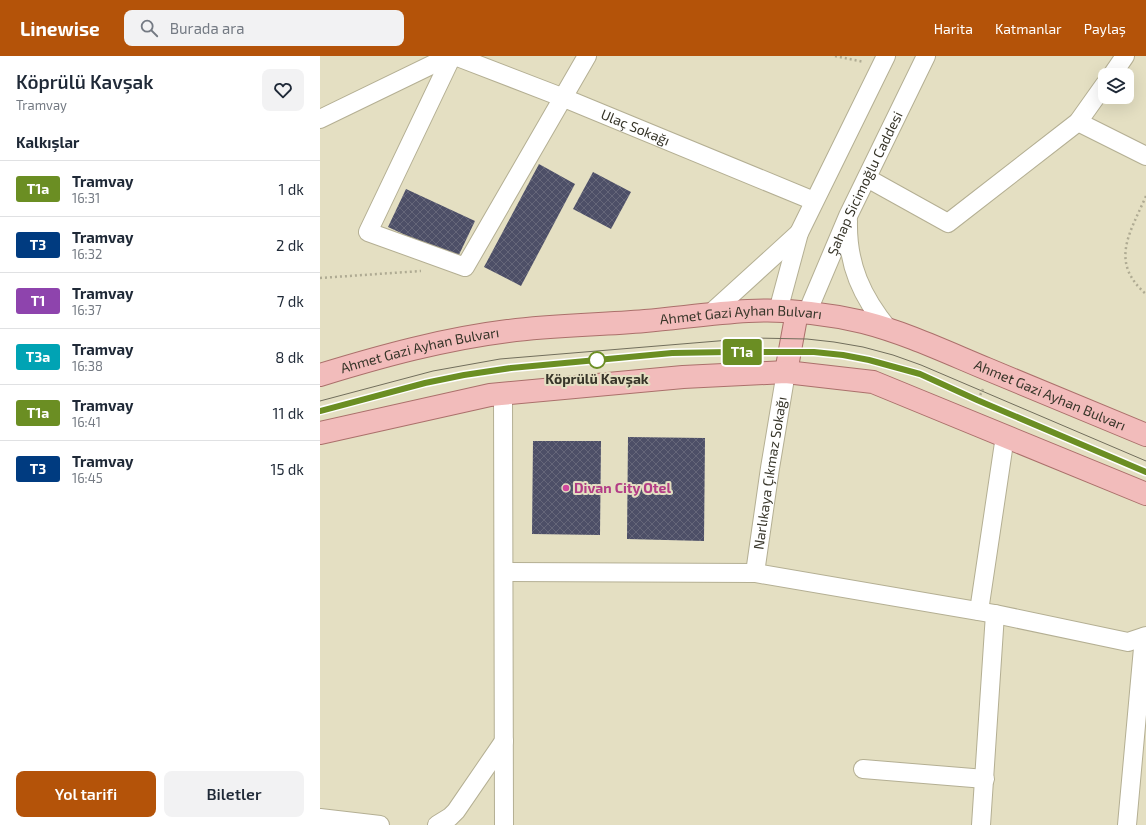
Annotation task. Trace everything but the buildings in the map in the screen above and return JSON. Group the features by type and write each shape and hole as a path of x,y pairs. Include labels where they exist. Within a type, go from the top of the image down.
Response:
{"main road":[{"name":"Ahmet Gazi Ayhan Bulvarı","path":"320,376 371,359 415,348 491,334 545,327 623,323 748,311 794,312 862,322 916,339 1146,435"},
{"path":"786,372 794,312"},
{"path":"320,432 490,395 683,377 786,372 873,382 1146,494"}],"street":[{"path":"451,56 368,232 465,267 587,56"},
{"path":"320,119 451,56"},
{"name":"Ulaç Sokağı","path":"455,56 564,98 814,202"},
{"name":"Şahap Sicimoğlu Caddesi","path":"794,312 848,216 926,56"},
{"path":"1117,68 1125,56"},
{"path":"710,314 799,233 884,61"},
{"path":"866,178 948,223 1078,122 1098,94"},
{"path":"1078,122 1146,156"},
{"path":"848,216 849,246 856,276 870,305 889,330"},
{"path":"794,312 799,233"},
{"name":"Narlıkaya Çıkmaz Sokağı","path":"755,573 786,372"},
{"path":"503,394 504,825"},
{"path":"981,825 985,779 988,613 1005,436"},
{"path":"504,572 755,573 988,613 1128,642 1145,637 1127,825"},
{"path":"438,825 450,817 458,807 504,741"},
{"path":"863,769 985,779"},
{"path":"320,818 380,825"}],"path":[{"path":"835,56 884,61"},
{"path":"1146,196 1126,240 1125,250 1127,268 1131,278 1146,294"},
{"path":"320,278 426,270"},
{"path":"967,420 992,371"}],"tram line":[{"path":"320,401 433,371 500,359 754,338 807,339 863,347 893,355 921,365 1146,461"},
{"path":"320,411 425,383 495,370 672,353 814,352 869,359 920,374 1146,472"},
{"name":"T1a","path":"320,411 425,383 511,368 672,353 814,352 843,355 869,360 920,374 1146,472"}],"place":[{"name":"Köprülü Kavşak","path":"597,360"},
{"name":"Divan City Otel","path":"566,488"}]}
